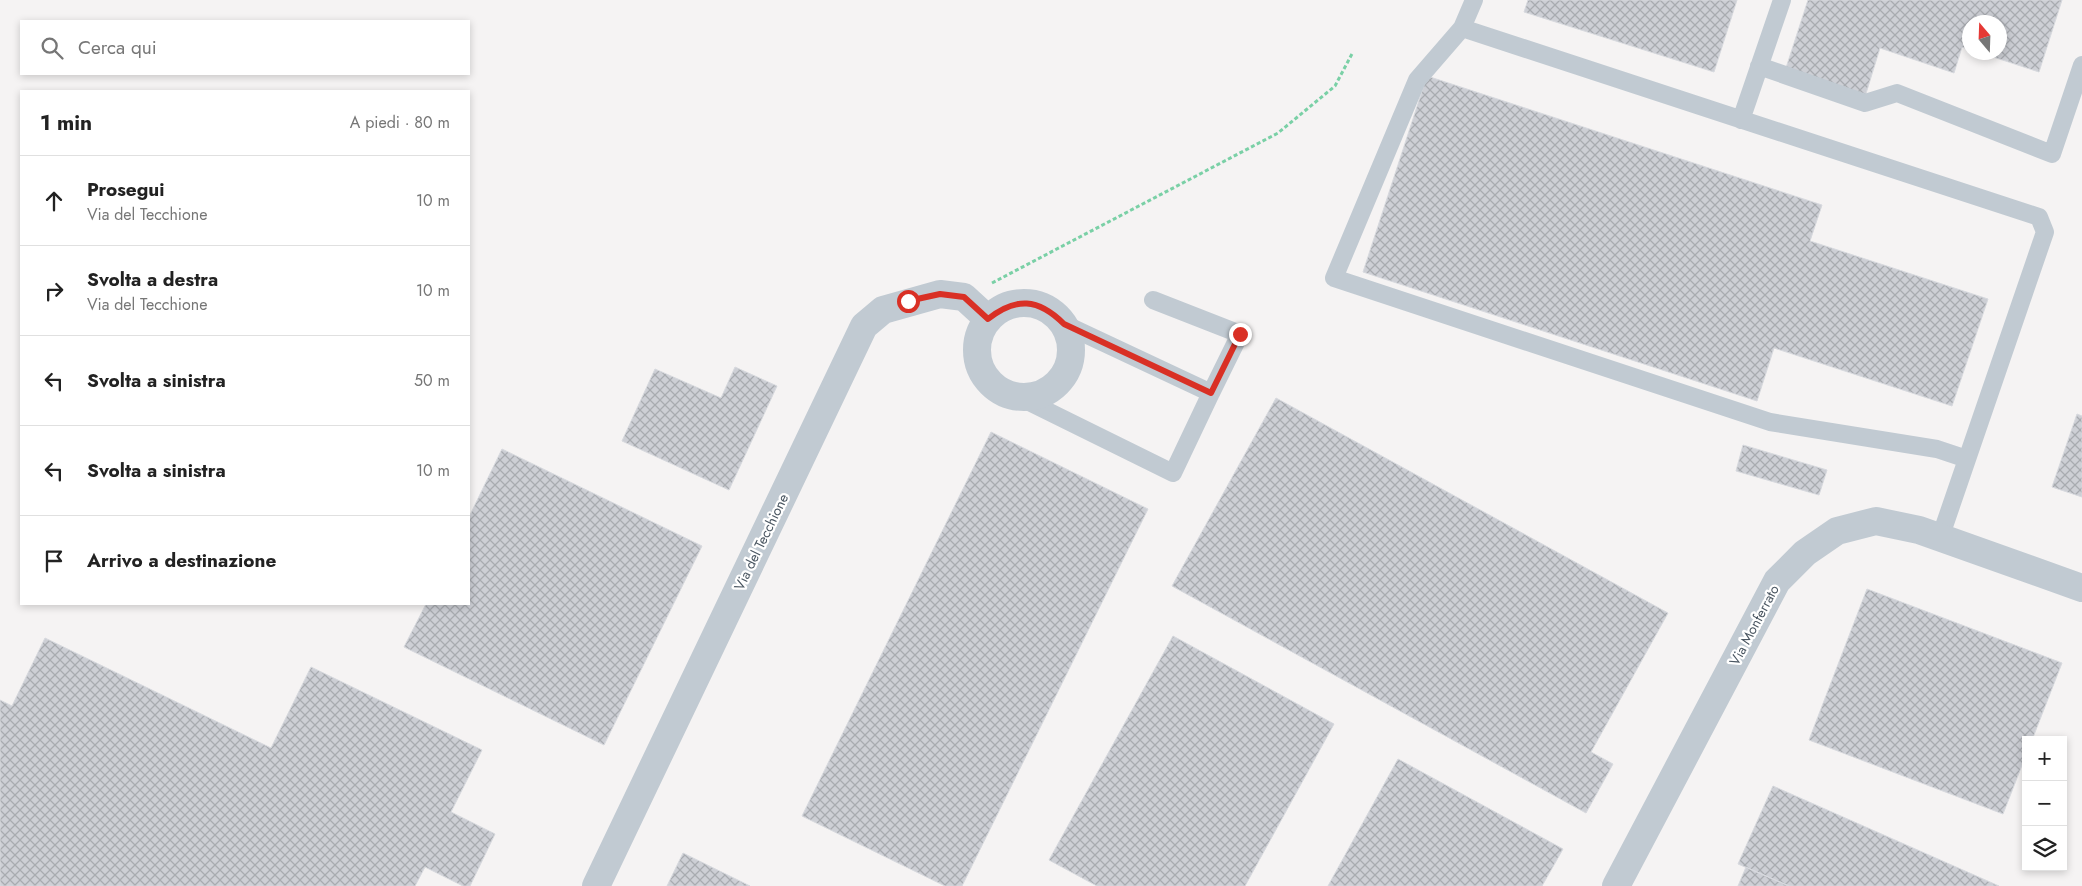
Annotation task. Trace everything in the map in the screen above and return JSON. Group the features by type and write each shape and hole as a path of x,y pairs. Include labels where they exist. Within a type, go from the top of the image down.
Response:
{"street":[{"name":"Via del Tecchione","path":"596,886 864,326 883,310 908,301 940,294 964,297"},
{"path":"964,297 988,319"},
{"path":"1018,303 1036,304 1052,311 1064,324 1071,340 1072,357 1066,374 1054,387 1039,396 1021,398 1004,394 990,384 980,369 976,352 979,335 988,319 1001,309 1018,303"},
{"name":"Via Monferrato","path":"1616,886 1777,581 1804,553 1837,531 1876,521 1920,530 2082,588"}],"lane":[{"path":"1474,0 1462,28 1417,80 1334,278 1770,422 1937,449 1967,460"},
{"path":"1742,120 1782,0"},
{"path":"1462,28 2040,217 2045,232 1940,538"},
{"path":"1759,66 1865,103 1897,93 2052,154 2082,65"},
{"path":"1021,398 1173,473 1240,334 1153,300"},
{"path":"1064,324 1211,393"}],"path":[{"path":"964,297 1278,132 1335,86 1352,52"}],"building":[{"path":"1528,0 1737,0 1714,72 1524,12"},
{"path":"1808,0 2062,0 2039,72 2002,60 2007,60 2007,15 1962,15 1962,47 1954,73 1880,48 1864,100 1784,74"},
{"path":"1427,76 1822,205 1810,241 1988,299 1952,406 1774,348 1757,401 1363,272"},
{"path":"735,367 777,386 729,490 622,441 655,369 721,398"},
{"path":"1276,398 1668,613 1591,752 1613,764 1586,813 1172,586"},
{"path":"2077,414 2082,416 2082,497 2052,487"},
{"path":"991,432 1148,509 962,886 945,886 802,816"},
{"path":"1743,445 1827,470 1819,495 1736,471"},
{"path":"502,449 702,546 604,745 404,647 425,605 470,605 470,515"},
{"path":"1867,589 2062,663 2034,736 2022,736 2022,765 2003,814 1809,740"},
{"path":"1173,636 1334,724 1245,886 1097,886 1049,860"},
{"path":"45,638 271,748 311,667 482,750 451,812 495,834 470,886 463,886 425,867 415,886 0,886 0,700 12,706"},
{"path":"1398,759 1563,849 1542,886 1328,886"},
{"path":"1773,786 1999,886 1789,886 1738,864"},
{"path":"683,853 750,886 667,886"},
{"path":"1746,867 1789,886 1738,886"}],"route":[{"path":"908,301 940,294 964,297 988,319 1001,309 1018,303 1036,304 1052,311 1064,324 1211,393 1240,334"}]}
